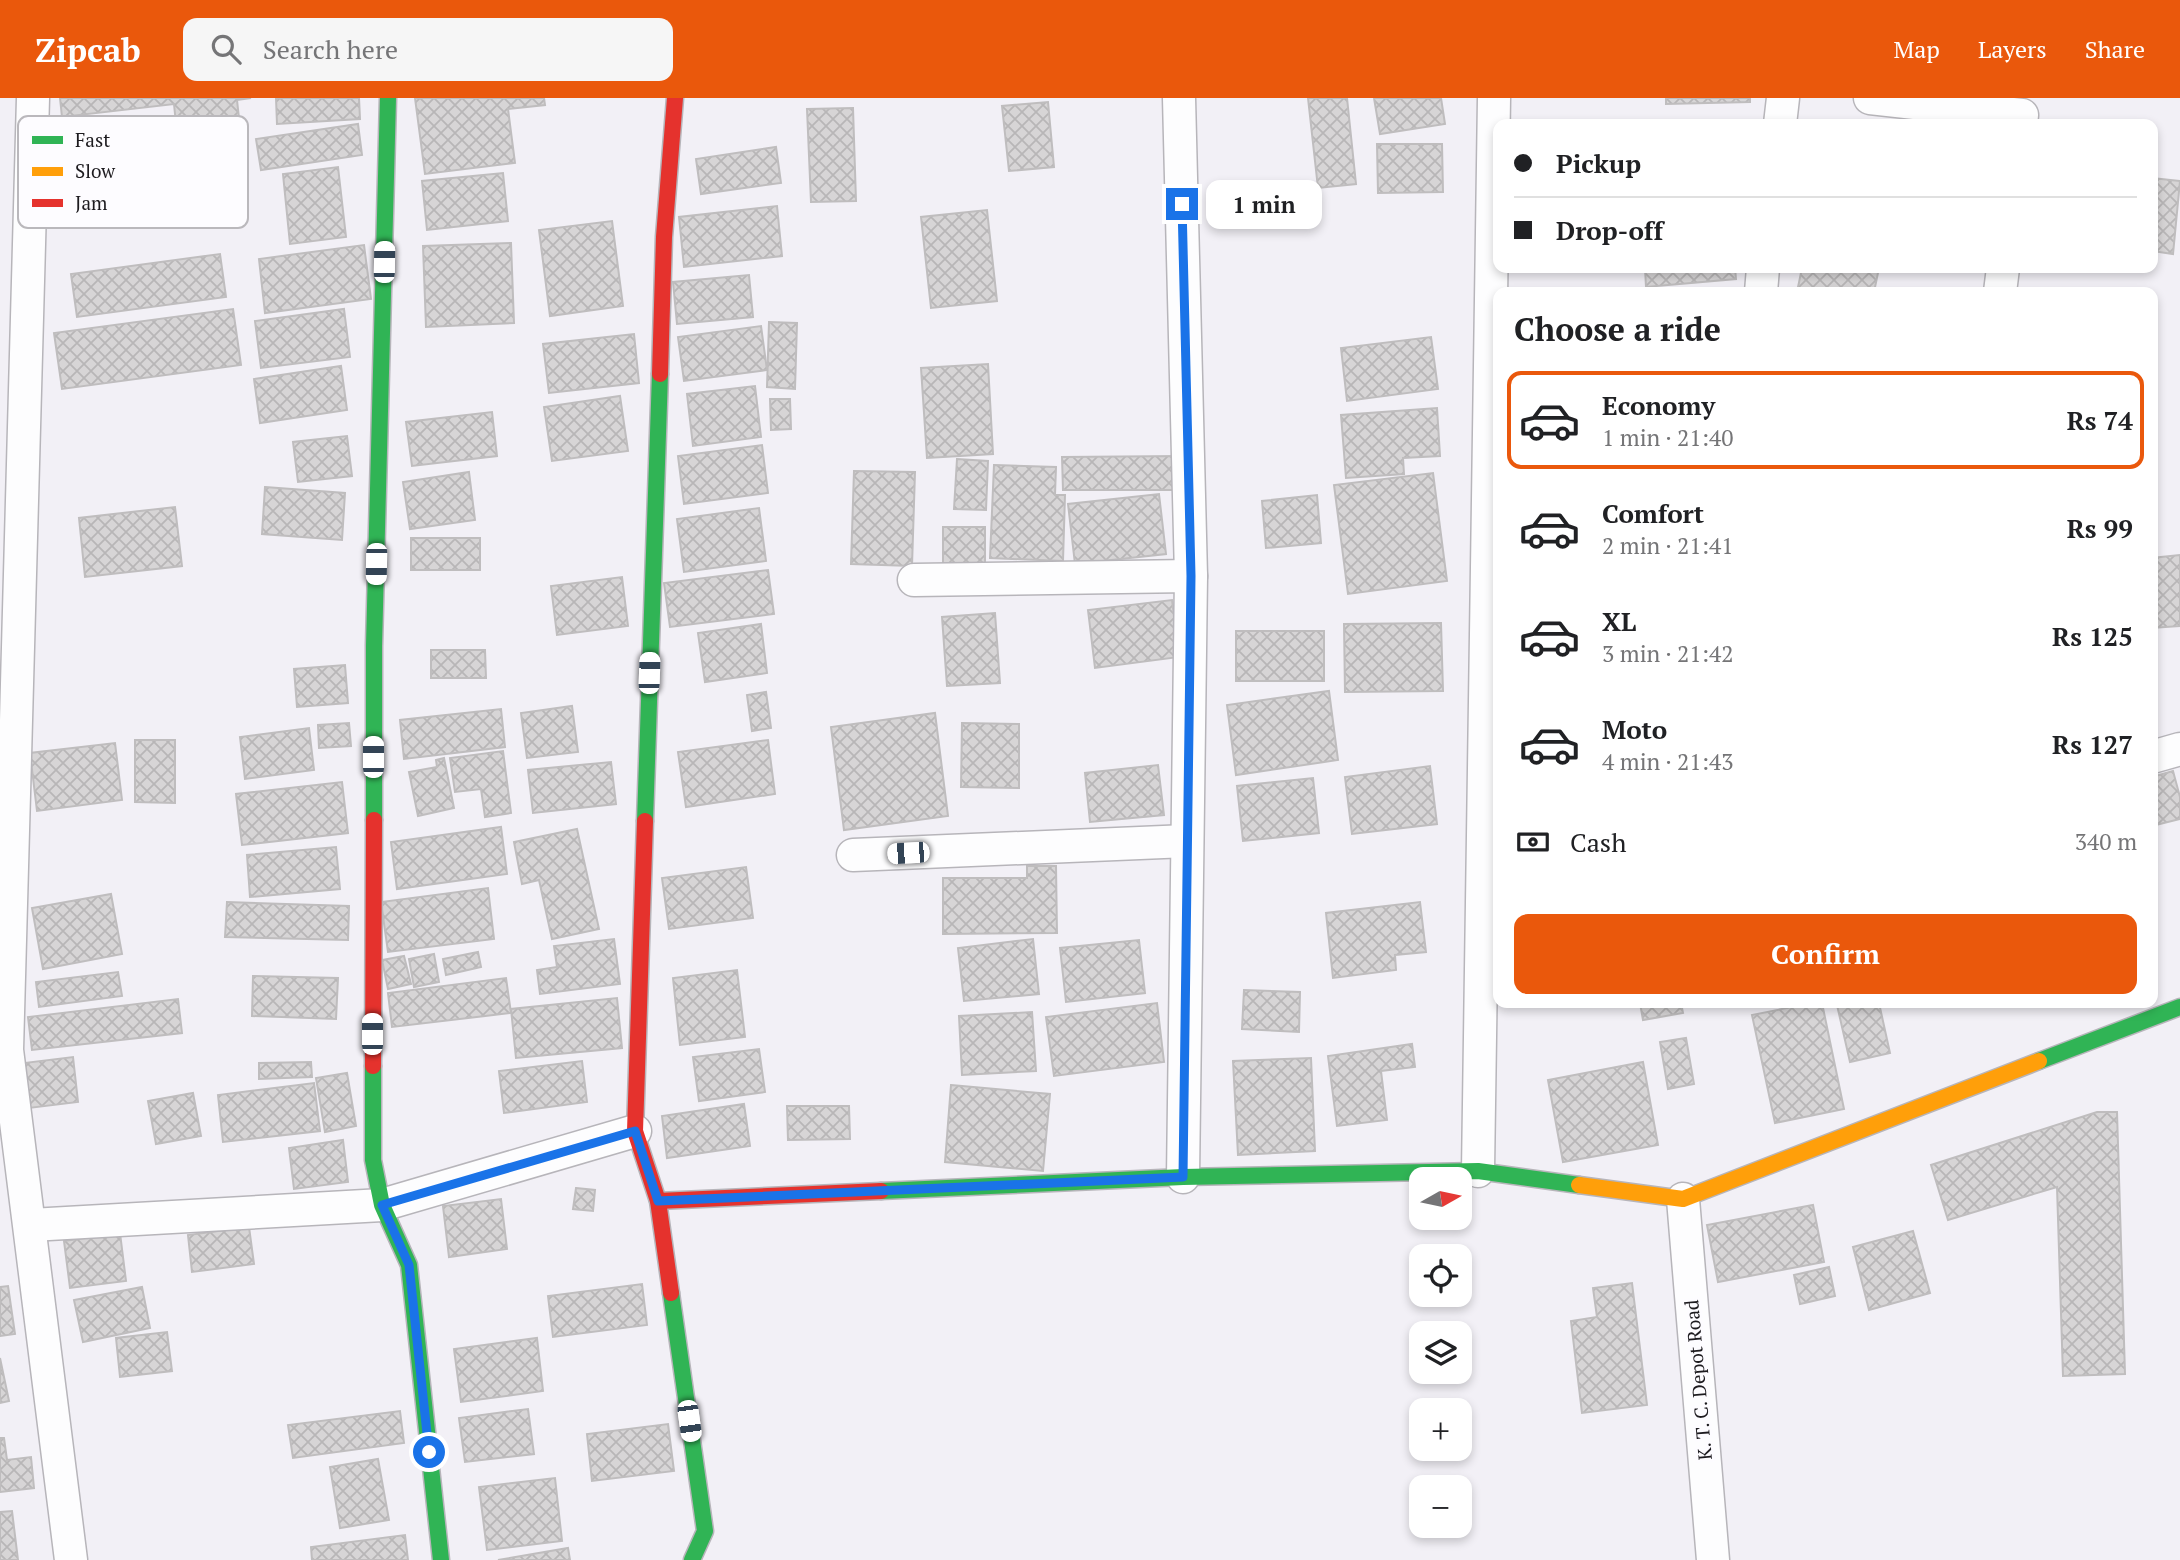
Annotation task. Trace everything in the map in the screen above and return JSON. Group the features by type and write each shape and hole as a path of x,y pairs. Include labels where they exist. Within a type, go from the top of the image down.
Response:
{"street":[{"path":"33,98 33,116"},
{"path":"388,98 373,646 373,1160 382,1205 409,1265 441,1560"},
{"path":"675,98 664,237 635,1131 658,1201 705,1531 692,1560"},
{"path":"1179,98 1191,576 1183,1177"},
{"path":"1494,98 1494,119"},
{"path":"1781,119 1783,98"},
{"path":"1870,98 2022,115 2022,119"},
{"path":"29,228 7,1051 31,1224 71,1560"},
{"path":"1478,1171 1490,982 1493,319"},
{"path":"914,580 1191,576"},
{"path":"2158,755 2180,749"},
{"path":"853,855 1187,841"},
{"path":"658,1201 1183,1177 1478,1171 1683,1199 2180,1007"},
{"path":"31,1224 382,1205 635,1131"},
{"name":"K. T. C. Depot Road","path":"1683,1199 1713,1560"}],"building":[{"path":"60,98 251,98 237,100 239,116 175,116 174,104 62,116"},
{"path":"276,98 359,98 360,119 277,124"},
{"path":"415,98 544,98 545,105 508,109 515,163 425,174"},
{"path":"1308,98 1347,98 1356,184 1318,188"},
{"path":"1374,98 1441,98 1445,124 1380,134"},
{"path":"1666,98 1750,98 1750,102 1666,104"},
{"path":"1048,102 1054,167 1009,171 1002,106"},
{"path":"853,108 856,201 811,202 807,109"},
{"path":"358,124 362,155 261,170 256,139"},
{"path":"1377,144 1442,144 1443,192 1378,193"},
{"path":"776,147 781,183 701,194 696,159"},
{"path":"338,167 346,237 290,244 283,174"},
{"path":"503,173 508,221 427,230 422,181"},
{"path":"2158,179 2180,181 2173,254 2158,252"},
{"path":"777,206 782,256 684,267 679,217"},
{"path":"987,210 997,301 931,308 921,217"},
{"path":"612,221 623,306 550,316 539,230"},
{"path":"511,243 514,323 426,327 423,246"},
{"path":"364,245 371,299 265,313 259,259"},
{"path":"220,254 226,297 77,317 71,274"},
{"path":"1645,273 1735,273 1736,279 1646,287"},
{"path":"1801,273 1878,273 1875,287 1798,287"},
{"path":"749,275 753,317 677,324 673,282"},
{"path":"233,309 241,365 62,389 54,333"},
{"path":"344,309 350,357 261,368 255,321"},
{"path":"769,322 797,323 795,389 767,387"},
{"path":"761,326 767,370 684,381 678,337"},
{"path":"634,334 639,383 549,393 543,344"},
{"path":"1431,337 1438,389 1347,401 1341,348"},
{"path":"988,364 993,454 927,458 921,368"},
{"path":"341,366 347,410 260,423 254,379"},
{"path":"755,386 761,437 693,446 687,394"},
{"path":"620,396 628,451 552,461 544,407"},
{"path":"770,399 790,399 791,429 771,430"},
{"path":"1437,408 1440,456 1403,458 1404,474 1346,478 1341,415"},
{"path":"492,412 497,456 412,466 406,422"},
{"path":"347,436 352,476 298,482 293,442"},
{"path":"762,445 768,493 684,504 678,456"},
{"path":"1180,456 1180,490 1063,490 1062,457"},
{"path":"957,459 988,461 986,510 954,509"},
{"path":"994,465 1056,467 1055,495 1065,495 1063,561 990,558"},
{"path":"854,471 915,472 912,566 851,564"},
{"path":"469,472 475,520 410,529 403,482"},
{"path":"1433,473 1447,581 1348,594 1334,485"},
{"path":"265,487 345,493 342,540 262,534"},
{"path":"1159,494 1166,554 1075,564 1068,504"},
{"path":"1317,495 1321,543 1266,548 1262,501"},
{"path":"175,507 182,566 85,577 79,518"},
{"path":"759,508 766,561 684,572 677,519"},
{"path":"943,527 985,527 985,565 943,565"},
{"path":"411,538 480,538 480,570 411,570"},
{"path":"2180,555 2180,626 2158,628 2158,557"},
{"path":"768,570 774,614 670,627 664,583"},
{"path":"622,577 628,626 557,635 551,586"},
{"path":"1172,600 1179,657 1095,668 1088,610"},
{"path":"995,613 1000,683 947,686 942,617"},
{"path":"1441,623 1443,691 1345,692 1344,624"},
{"path":"761,624 767,673 705,682 698,633"},
{"path":"1236,631 1324,631 1324,681 1236,681"},
{"path":"431,650 485,650 486,678 431,678"},
{"path":"345,665 348,703 297,707 294,669"},
{"path":"1329,691 1338,760 1236,775 1227,705"},
{"path":"766,692 771,728 752,731 747,695"},
{"path":"572,706 578,752 527,758 521,713"},
{"path":"501,709 505,747 404,759 400,720"},
{"path":"935,713 948,816 844,830 831,727"},
{"path":"349,723 351,746 319,748 318,725"},
{"path":"962,723 1019,724 1019,788 961,787"},
{"path":"309,728 314,770 245,779 240,737"},
{"path":"135,740 175,740 175,803 135,802"},
{"path":"768,740 775,794 686,807 678,752"},
{"path":"115,743 122,800 37,811 30,753"},
{"path":"503,751 511,813 485,817 481,789 455,792 450,758"},
{"path":"444,758 454,808 418,816 409,772 437,767 436,760"},
{"path":"611,762 616,804 533,813 528,770"},
{"path":"1158,765 1164,815 1090,822 1085,773"},
{"path":"1430,766 1437,824 1352,834 1345,777"},
{"path":"2173,771 2180,797 2180,819 2158,824 2158,775"},
{"path":"1313,778 1319,833 1243,841 1237,786"},
{"path":"342,782 348,833 242,845 236,794"},
{"path":"501,827 507,874 397,889 391,842"},
{"path":"577,829 599,929 552,939 539,880 522,884 514,842"},
{"path":"336,847 340,889 250,897 247,855"},
{"path":"1027,866 1056,866 1057,933 943,934 943,878 1027,878"},
{"path":"746,867 753,918 669,929 662,878"},
{"path":"488,888 494,939 388,952 381,902"},
{"path":"111,894 122,954 43,969 32,908"},
{"path":"227,902 349,906 348,940 225,937"},
{"path":"1420,902 1426,952 1395,955 1396,970 1333,978 1326,913"},
{"path":"614,939 620,984 540,994 537,970 557,967 554,946"},
{"path":"1033,939 1039,994 964,1001 958,948"},
{"path":"1139,940 1145,993 1066,1002 1060,948"},
{"path":"478,952 481,967 446,975 443,959"},
{"path":"434,954 439,982 414,987 409,959"},
{"path":"404,956 411,984 388,989 382,960"},
{"path":"737,970 745,1037 680,1045 673,978"},
{"path":"118,972 122,996 39,1007 36,982"},
{"path":"253,976 338,978 336,1019 252,1016"},
{"path":"506,978 511,1013 392,1027 388,993"},
{"path":"1244,990 1300,992 1299,1032 1242,1029"},
{"path":"617,998 622,1048 516,1058 511,1009"},
{"path":"178,999 182,1033 32,1050 28,1017"},
{"path":"1157,1003 1164,1062 1054,1076 1046,1017"},
{"path":"1641,1008 1682,1008 1683,1013 1643,1020"},
{"path":"1787,1008 1823,1008 1844,1109 1775,1123 1752,1015"},
{"path":"1838,1008 1880,1008 1890,1053 1850,1062"},
{"path":"1032,1012 1036,1071 962,1075 959,1016"},
{"path":"1686,1038 1694,1084 1668,1089 1660,1042"},
{"path":"1412,1044 1415,1067 1381,1071 1387,1120 1337,1126 1328,1056"},
{"path":"759,1049 765,1092 699,1101 693,1057"},
{"path":"73,1057 78,1102 29,1108 24,1063"},
{"path":"1311,1058 1315,1151 1238,1155 1233,1061"},
{"path":"582,1061 587,1102 504,1113 499,1071"},
{"path":"311,1062 312,1077 259,1079 259,1063"},
{"path":"1643,1062 1658,1145 1563,1162 1548,1080"},
{"path":"347,1073 356,1126 325,1132 316,1078"},
{"path":"314,1083 320,1131 223,1142 218,1095"},
{"path":"951,1085 1050,1094 1043,1171 945,1162"},
{"path":"193,1093 201,1136 156,1144 148,1101"},
{"path":"744,1104 750,1146 667,1158 662,1116"},
{"path":"787,1106 849,1106 850,1139 788,1140"},
{"path":"2097,1112 2117,1112 2125,1374 2063,1376 2057,1187 1948,1220 1931,1165"},
{"path":"343,1140 348,1182 294,1189 289,1148"},
{"path":"576,1188 595,1190 593,1211 573,1209"},
{"path":"501,1199 507,1249 449,1257 443,1206"},
{"path":"1813,1205 1824,1262 1718,1282 1707,1225"},
{"path":"249,1227 254,1264 192,1272 188,1235"},
{"path":"1913,1231 1930,1293 1869,1310 1853,1247"},
{"path":"120,1233 126,1281 70,1288 64,1241"},
{"path":"1829,1267 1835,1296 1800,1304 1794,1275"},
{"path":"1632,1283 1647,1405 1582,1413 1571,1321 1597,1317 1593,1288"},
{"path":"642,1284 647,1325 553,1337 548,1296"},
{"path":"8,1286 15,1334 0,1336 0,1287"},
{"path":"142,1287 150,1328 83,1342 74,1300"},
{"path":"167,1332 172,1371 120,1377 116,1338"},
{"path":"537,1338 543,1391 461,1402 454,1349"},
{"path":"0,1358 9,1401 0,1403"},
{"path":"528,1409 534,1454 465,1462 459,1418"},
{"path":"400,1411 404,1443 293,1458 288,1425"},
{"path":"668,1424 674,1471 592,1481 587,1434"},
{"path":"0,1438 4,1438 7,1460 31,1457 34,1488 0,1492"},
{"path":"378,1459 389,1520 340,1528 330,1467"},
{"path":"555,1478 562,1541 487,1550 479,1487"},
{"path":"12,1511 18,1560 0,1560 0,1512"},
{"path":"405,1535 408,1560 312,1560 311,1547"},
{"path":"568,1548 570,1560 498,1560"}],"traffic: fast":[{"path":"374,820 374,646 388,98"},
{"path":"645,821 660,374"},
{"path":"2039,1061 2180,1007"},
{"path":"373,1066 373,1160 382,1205 409,1265 441,1560"},
{"path":"881,1191 1183,1177 1478,1171 1579,1185"},
{"path":"671,1293 705,1531 692,1560"}],"traffic: slow":[{"path":"1579,1185 1683,1199 2039,1061"}],"traffic: jam":[{"path":"660,374 664,237 675,98"},
{"path":"373,1066 374,820"},
{"path":"645,821 635,1131 658,1201 671,1293"},
{"path":"658,1201 881,1191"}],"route":[{"path":"429,1452 409,1265 382,1205 635,1131 658,1201 1183,1177 1191,576 1182,204"}]}
